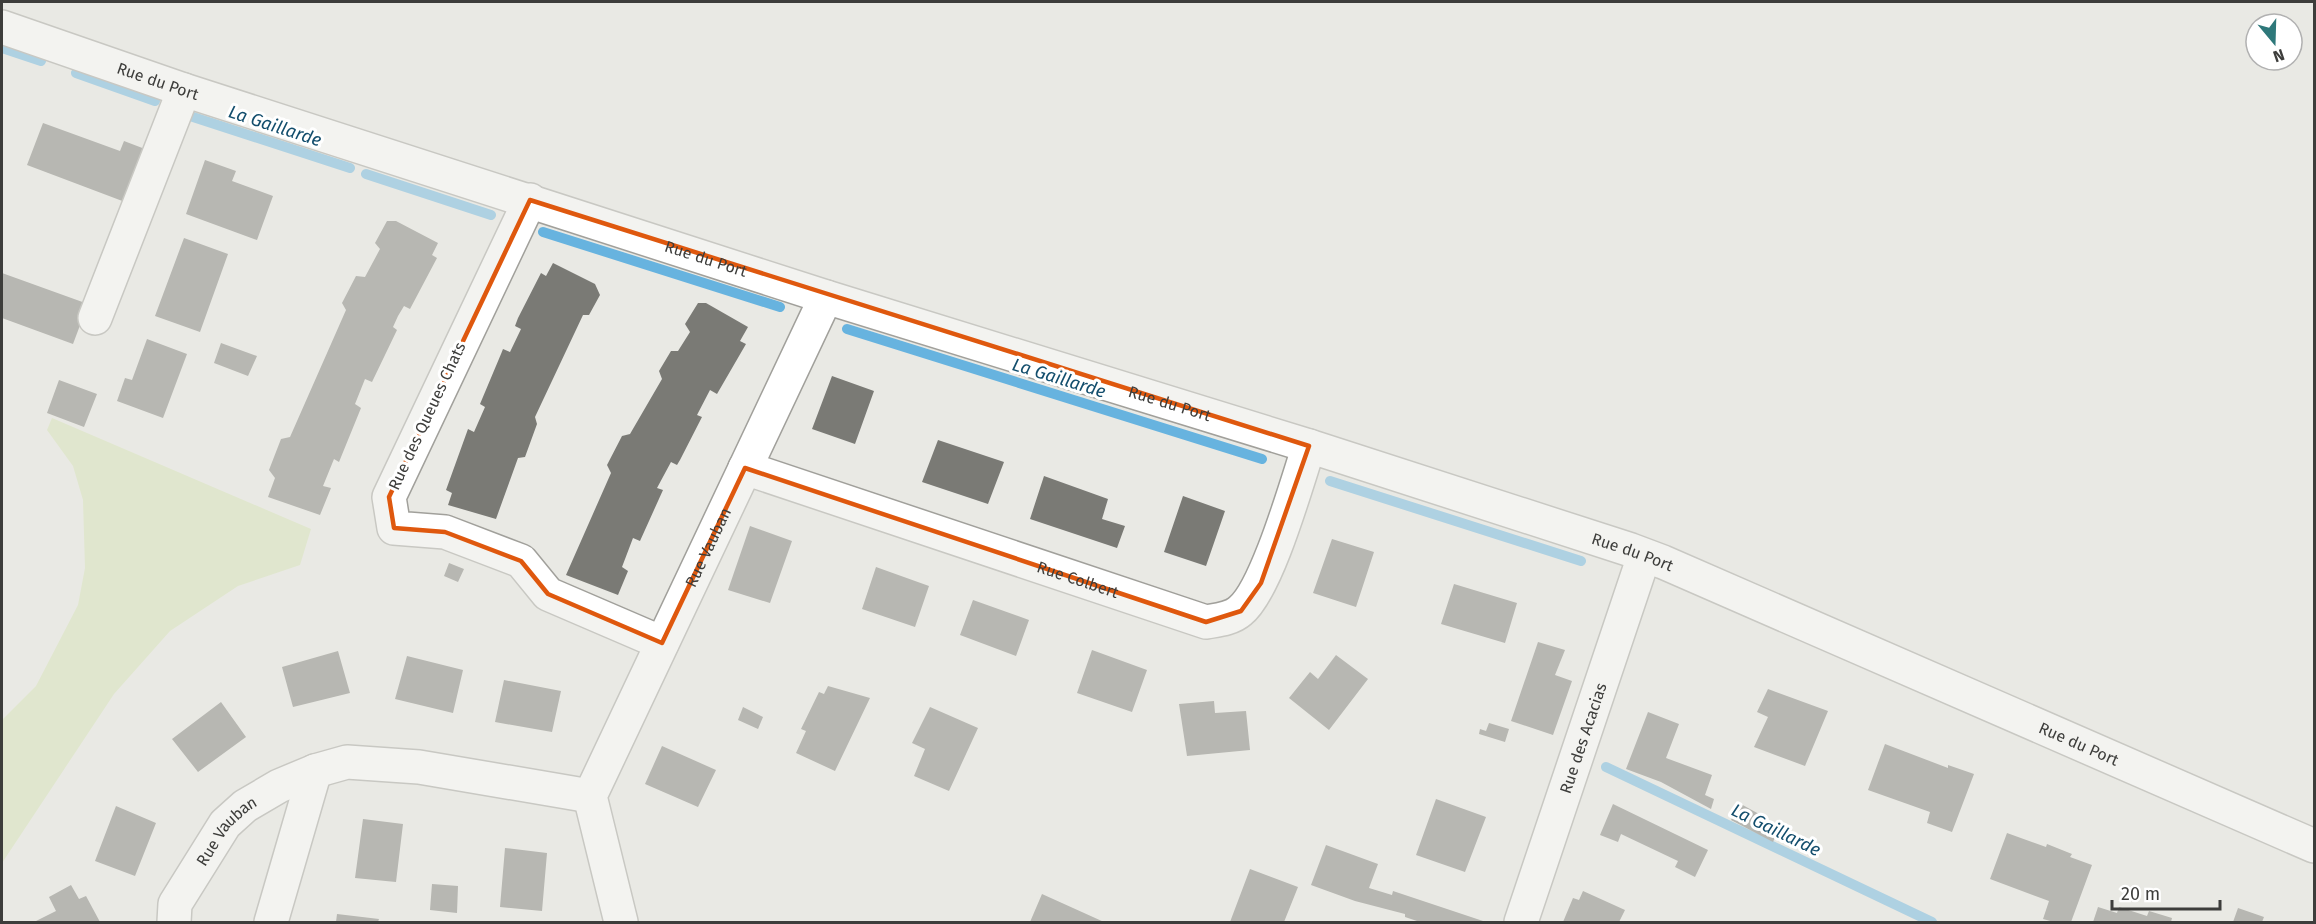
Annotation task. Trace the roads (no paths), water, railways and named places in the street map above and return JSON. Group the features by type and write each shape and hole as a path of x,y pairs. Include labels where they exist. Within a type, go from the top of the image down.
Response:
{"street":[{"name":"Rue du Port","path":"2,27 184,90 826,297 1309,446 1663,562 2314,846"},
{"path":"95,318 184,90"},
{"name":"Rue des Queues Chats","path":"530,200 389,497 394,528 445,532 520,561 548,594 662,643"},
{"name":"Rue Vauban","path":"174,922 175,904 225,824 245,806 279,786 315,771 347,762 419,766 590,796 826,297"},
{"name":"Rue Colbert","path":"745,468 1206,622 1225,619 1241,611 1261,583 1309,446"},
{"name":"Rue des Acacias","path":"1521,922 1644,556"},
{"path":"271,922 315,771"},
{"path":"590,796 621,922"}],"waterway":[{"name":"La Gaillarde","path":"2,48 41,61"},
{"name":"La Gaillarde","path":"76,73 155,101"},
{"name":"La Gaillarde","path":"190,116 350,168"},
{"name":"La Gaillarde","path":"366,174 491,215"},
{"name":"La Gaillarde","path":"543,232 780,307"},
{"name":"La Gaillarde","path":"847,329 1262,459"},
{"name":"La Gaillarde","path":"1330,481 1581,561"},
{"name":"La Gaillarde","path":"1606,767 1932,922"}]}
